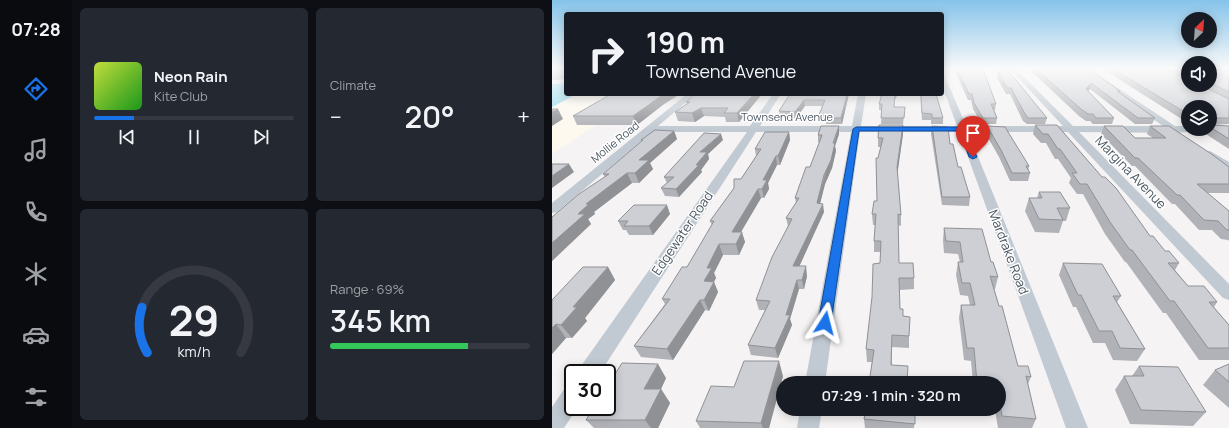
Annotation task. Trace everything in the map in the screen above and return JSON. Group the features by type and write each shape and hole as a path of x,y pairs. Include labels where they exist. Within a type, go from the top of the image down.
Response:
{"street":[{"name":"Mardrake Road","path":"947,89 1077,428"},
{"name":"Margina Avenue","path":"1032,89 1229,294"},
{"path":"1114,89 1173,129"},
{"name":"Mollie Road","path":"552,209 690,96"},
{"name":"Edgewater Road","path":"594,364 776,96"},
{"path":"816,376 862,96"},
{"name":"Townsend Avenue","path":"650,129 1173,129 1181,131"},
{"path":"1204,150 1229,167"},
{"path":"552,426 564,408"},
{"path":"808,428 810,416"}],"shaded area":[{"path":"573,96 641,96 552,154 552,107"}],"water":[{"path":"552,89 564,89 564,96 573,96 552,107"}],"building":[{"path":"967,89 990,89 996,104 991,104 997,118 983,118 974,103 972,94 969,94"},
{"path":"1012,89 1023,89 1047,118 1028,118"},
{"path":"1058,89 1086,89 1114,118 1096,118 1093,114 1088,114"},
{"path":"1099,89 1117,89 1120,91 1117,91 1155,118 1138,118"},
{"path":"1146,89 1181,89 1181,92 1214,92 1229,99 1229,118 1217,118 1217,100 1181,100 1181,110"},
{"path":"608,96 661,96 633,116 573,116"},
{"path":"693,96 752,96 737,113 724,113 728,108 701,108 692,113 675,112 690,102 686,102"},
{"path":"789,96 846,96 841,118 825,118 827,115 819,115 825,100 804,100 795,112 779,111"},
{"path":"881,96 895,96 894,107 905,107 904,118 881,118 882,104 879,104"},
{"path":"921,96 937,96 943,118 932,118 932,114 922,113"},
{"path":"879,125 903,125 897,167 901,215 898,214 899,263 913,263 914,278 899,278 900,309 903,309 903,316 910,317 909,336 892,335 891,365 908,366 907,376 870,376 874,350 866,349 872,297 873,264 880,263 881,241 874,241 876,214 872,214 874,201 877,201 876,158 878,158 883,138 878,138"},
{"path":"1035,125 1057,125 1102,177 1105,177 1116,188 1150,236 1153,236 1165,251 1169,251 1179,263 1168,263 1188,286 1204,286 1217,302 1209,302 1229,325 1229,348 1208,348 1174,301 1170,301 1132,250 1130,250 1110,222 1087,184 1080,184 1072,173 1077,173 1060,149 1058,149 1048,134 1043,134"},
{"path":"1217,125 1229,126 1229,139 1217,131"},
{"path":"821,126 839,126 833,143 835,143 831,160 824,175 817,203 823,204 793,266 806,266 802,280 797,280 786,315 790,315 775,348 748,345 770,301 756,300 772,257 792,219 786,218 799,198 795,198 806,167 810,167 822,135 818,135"},
{"path":"932,126 948,127 950,144 953,144 958,167 961,167 970,197 942,197"},
{"path":"987,126 1005,127 1029,166 1026,166 1030,173 1012,173"},
{"path":"1104,126 1123,126 1135,138 1166,138 1150,126 1169,126 1181,134 1181,136 1184,136 1229,167 1229,184 1197,184 1229,211 1229,230 1227,230 1218,221 1204,220 1180,195 1177,195 1138,158 1135,158"},
{"path":"655,130 674,131 639,160 649,160 635,173 627,173 586,204 589,204 578,214 585,214 552,243 552,217 579,194 609,174 603,174 643,140 641,140"},
{"path":"765,132 789,132 778,156 776,156 763,180 767,180 762,189 758,189 732,232 742,232 736,244 719,244 707,268 712,268 704,281 714,282 704,300 700,300 667,349 634,346 670,299 662,299 682,267 687,267 714,221 710,221 734,188 734,179 741,179 761,149 755,149"},
{"path":"704,133 721,134 700,152 707,152 696,165 699,165 676,189 661,188 674,177 664,177"},
{"path":"552,164 569,164 552,176"},
{"path":"1039,192 1060,192 1070,208 1057,208 1063,220 1039,219 1029,198 1042,198"},
{"path":"634,205 667,205 649,226 624,226 628,221 618,221"},
{"path":"944,228 982,229 991,262 993,262 998,277 990,276 999,306 1002,306 1018,366 1028,366 1031,377 1026,376 1036,419 1002,416 1006,416 1006,376 976,376 974,348 967,348 961,305 975,305 970,283 962,283 958,262 963,262 960,242 946,241"},
{"path":"1063,263 1102,264 1121,296 1113,296 1145,349 1120,348 1112,331 1099,331 1081,295 1078,295"},
{"path":"583,267 608,267 573,307 577,307 561,325 556,324 552,328 552,300"},
{"path":"744,361 779,361 761,423 696,421 711,386 734,387"},
{"path":"622,363 658,364 644,389 661,389 645,420 586,420 588,416 616,416 616,373"},
{"path":"1229,364 1229,382 1215,370"},
{"path":"1139,366 1178,367 1206,412 1141,410 1124,376 1144,376"},
{"path":"865,416 915,416 915,424 864,419"}],"route":[{"path":"825,323 856,129 962,129 973,157"}]}
